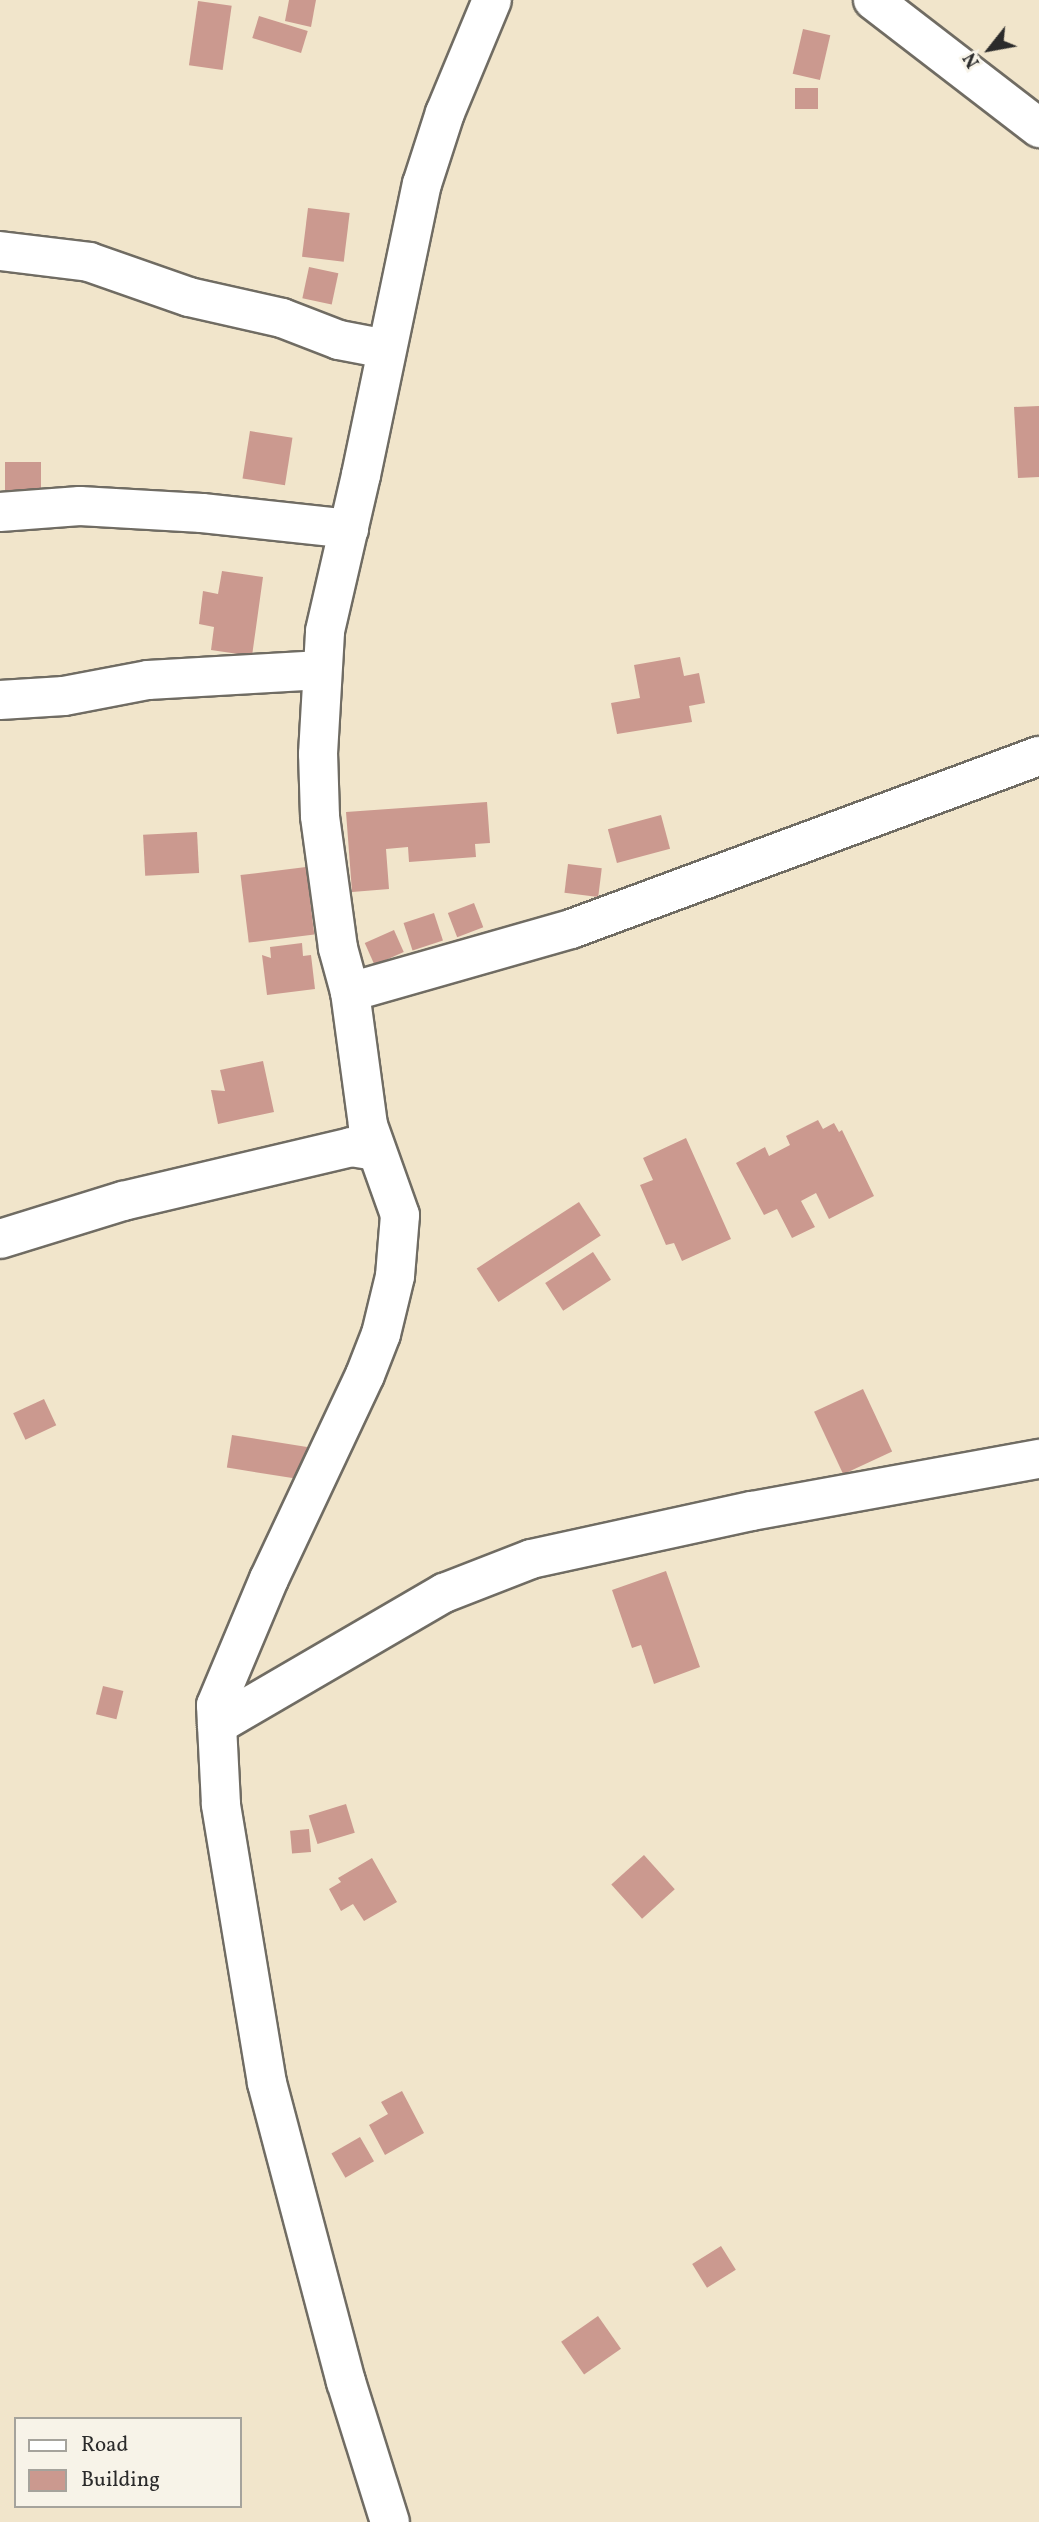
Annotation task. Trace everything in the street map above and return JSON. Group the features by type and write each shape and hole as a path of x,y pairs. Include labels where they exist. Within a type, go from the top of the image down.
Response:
{"street":[{"path":"873,0 1039,128"},
{"path":"390,2522 338,2356 267,2083 221,1804 216,1705 269,1579 365,1375 390,1303 400,1239 400,1215 368,1125 350,992 338,948 320,816 318,754 322,670 325,631 432,149 489,1"},
{"path":"0,251 89,262 189,297 282,318 339,340 386,349"},
{"path":"0,512 80,506 202,513 349,529"},
{"path":"0,700 64,696 148,680 322,670"},
{"path":"350,992 571,929 1039,756"},
{"path":"0,1239 122,1200 351,1147 376,1151"},
{"path":"217,1725 444,1593 531,1559 752,1511 1039,1459"}],"building":[{"path":"289,0 316,0 311,27 285,21"},
{"path":"198,1 232,6 223,70 189,65"},
{"path":"259,16 308,31 301,53 252,38"},
{"path":"803,29 830,35 820,80 793,74"},
{"path":"795,88 818,88 818,109 795,109"},
{"path":"308,208 350,213 344,262 302,257"},
{"path":"309,267 338,273 332,305 302,298"},
{"path":"1039,406 1039,477 1018,478 1014,407"},
{"path":"250,431 292,438 285,485 242,478"},
{"path":"5,462 41,462 41,501 5,501"},
{"path":"222,571 263,577 252,656 211,650 214,627 199,624 203,591 218,594"},
{"path":"680,657 684,676 699,673 705,703 689,706 692,722 617,734 611,703 640,698 634,665"},
{"path":"487,802 490,843 475,844 476,857 409,862 408,847 386,849 389,889 352,892 346,812"},
{"path":"661,815 670,849 617,863 608,829"},
{"path":"197,832 199,873 145,876 143,835"},
{"path":"568,864 602,868 598,897 564,893"},
{"path":"306,867 314,934 249,943 240,875"},
{"path":"474,903 483,927 457,937 448,913"},
{"path":"434,913 443,941 413,950 404,923"},
{"path":"394,930 404,952 375,965 365,943"},
{"path":"302,943 303,956 311,955 315,989 267,995 262,955 271,958 270,947"},
{"path":"263,1061 274,1112 218,1124 211,1090 225,1091 220,1070"},
{"path":"818,1120 823,1129 834,1123 839,1132 842,1130 874,1196 829,1219 816,1193 801,1201 815,1227 792,1238 777,1209 764,1215 736,1163 765,1147 769,1156 790,1145 786,1136"},
{"path":"686,1138 731,1239 682,1261 674,1243 666,1245 640,1185 653,1180 643,1158"},
{"path":"579,1202 601,1236 498,1302 477,1268"},
{"path":"593,1252 611,1280 563,1311 545,1283"},
{"path":"863,1389 892,1452 843,1474 814,1412"},
{"path":"44,1399 56,1425 25,1440 13,1413"},
{"path":"232,1435 307,1447 302,1479 227,1468"},
{"path":"666,1571 700,1667 654,1684 641,1645 632,1648 612,1590"},
{"path":"103,1686 123,1691 116,1719 96,1714"},
{"path":"346,1804 355,1833 317,1844 309,1815"},
{"path":"309,1829 311,1852 292,1854 290,1831"},
{"path":"644,1855 675,1889 642,1919 611,1884"},
{"path":"372,1858 397,1902 364,1921 353,1904 341,1911 329,1889 341,1882 338,1878"},
{"path":"402,2091 424,2133 385,2155 369,2125 388,2114 381,2102"},
{"path":"360,2137 374,2161 345,2178 331,2154"},
{"path":"721,2246 736,2270 707,2288 692,2264"},
{"path":"598,2316 621,2349 584,2375 561,2342"}]}
